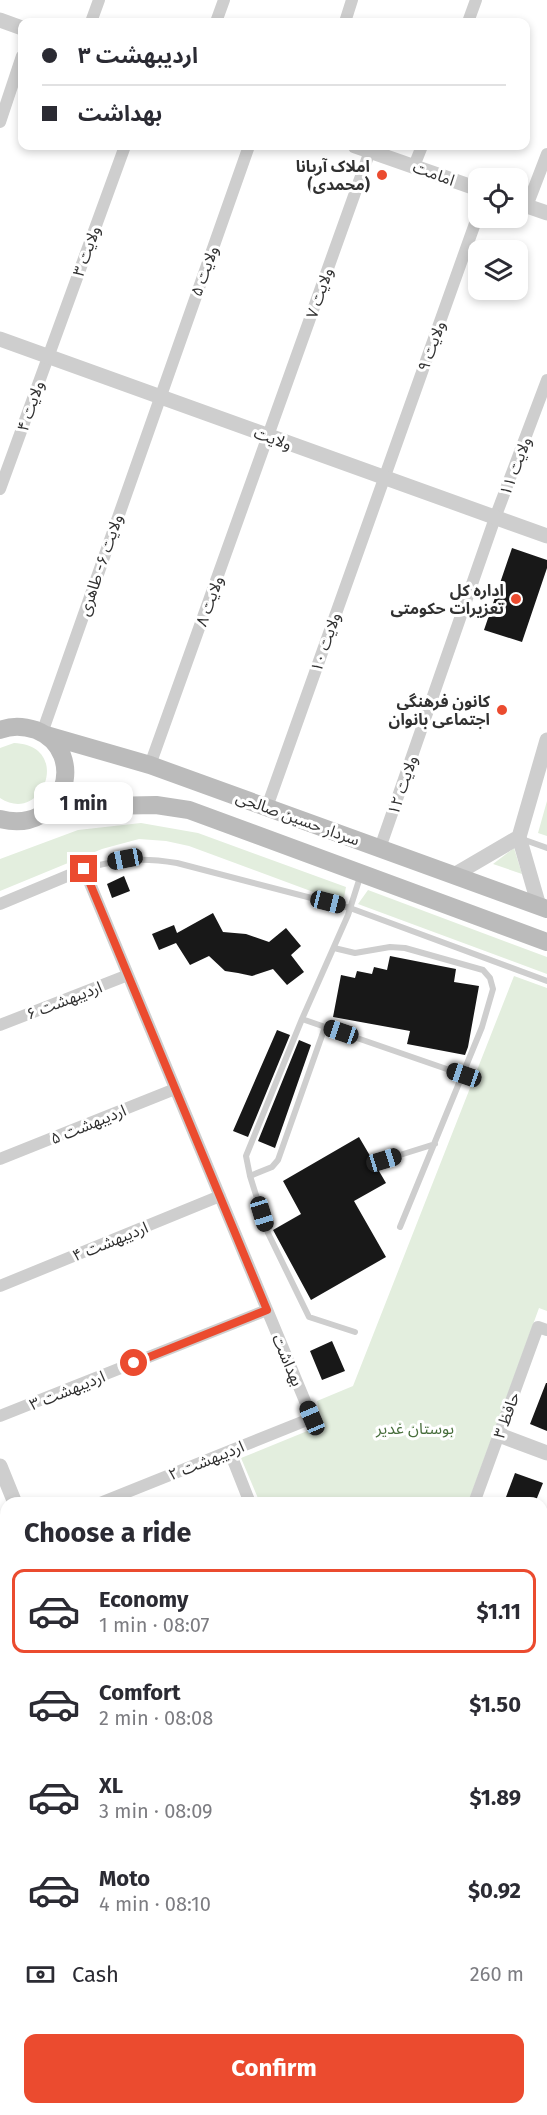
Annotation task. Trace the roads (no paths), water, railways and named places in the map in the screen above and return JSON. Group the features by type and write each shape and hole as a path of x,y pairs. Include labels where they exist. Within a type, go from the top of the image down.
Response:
{"main road":[{"name":"سردار حسین صالحی","path":"5,725 29,728 150,765 543,907"},
{"path":"42,815 54,805 62,792 65,776 63,761 57,747 44,734"},
{"name":"سردار حسین صالحی","path":"4,822 27,821 42,815 105,806 156,805 189,810 547,942"}],"street":[{"path":"92,18 99,0"},
{"path":"217,18 224,0"},
{"path":"346,18 352,0"},
{"path":"469,18 476,0"},
{"path":"0,20 18,27"},
{"path":"0,122 18,68"},
{"name":"ولایت ۳","path":"47,356 124,150"},
{"name":"ولایت ۵","path":"159,397 248,150"},
{"name":"ولایت ۷","path":"269,436 362,150"},
{"name":"امامت","path":"369,150 468,185"},
{"path":"414,166 420,150"},
{"path":"528,193 547,154"},
{"path":"528,207 547,213"},
{"name":"ولایت ۹","path":"384,478 473,228"},
{"name":"ولایت","path":"0,339 547,537"},
{"name":"ولایت ۴","path":"0,489 47,356"},
{"name":"ولایت ۱۱","path":"495,518 547,380"},
{"name":"ولایت ۶- طاهری","path":"44,734 159,397"},
{"name":"ولایت ۸","path":"150,765 269,436"},
{"name":"ولایت ۱۰","path":"267,807 384,478"},
{"name":"ولایت ۱۲","path":"380,848 495,518"},
{"path":"543,907 519,837 547,740"},
{"path":"454,875 519,837"},
{"path":"0,904 84,869"},
{"name":"بهداشت","path":"84,869 312,1418"},
{"name":"اردیبهشت ۶","path":"0,1025 128,975"},
{"name":"اردیبهشت ۵","path":"0,1159 175,1089"},
{"name":"اردیبهشت ۴","path":"0,1286 220,1196"},
{"name":"اردیبهشت ۳","path":"0,1416 267,1310"},
{"name":"حافظ ۳","path":"476,1497 543,1329"},
{"name":"اردیبهشت ۲","path":"115,1497 312,1418"},
{"path":"499,1435 547,1453"},
{"path":"233,1460 248,1497"},
{"path":"0,1466 8,1496"}],"lane":[{"path":"519,837 547,848"},
{"path":"84,869 125,859 150,858 350,908 547,981"},
{"path":"355,1332 309,1317 268,1233 246,1156 302,1018 334,948 361,873"},
{"path":"334,948 355,953 390,947 405,948 483,970 490,978 493,989 464,1075 400,1227"},
{"path":"302,1018 464,1075"},
{"path":"250,1176 272,1167 278,1161 325,1027"},
{"path":"384,1160 435,1144"}],"place":[{"name":"املاک آریانا (محمدی)","path":"382,175"},
{"name":"اداره کل تعزیرات حکومتی","path":"516,599"},
{"name":"کانون فرهنگی اجتماعی بانوان","path":"502,710"}],"park label":[{"name":"بوستان غدیر","path":"415,1428"}]}
